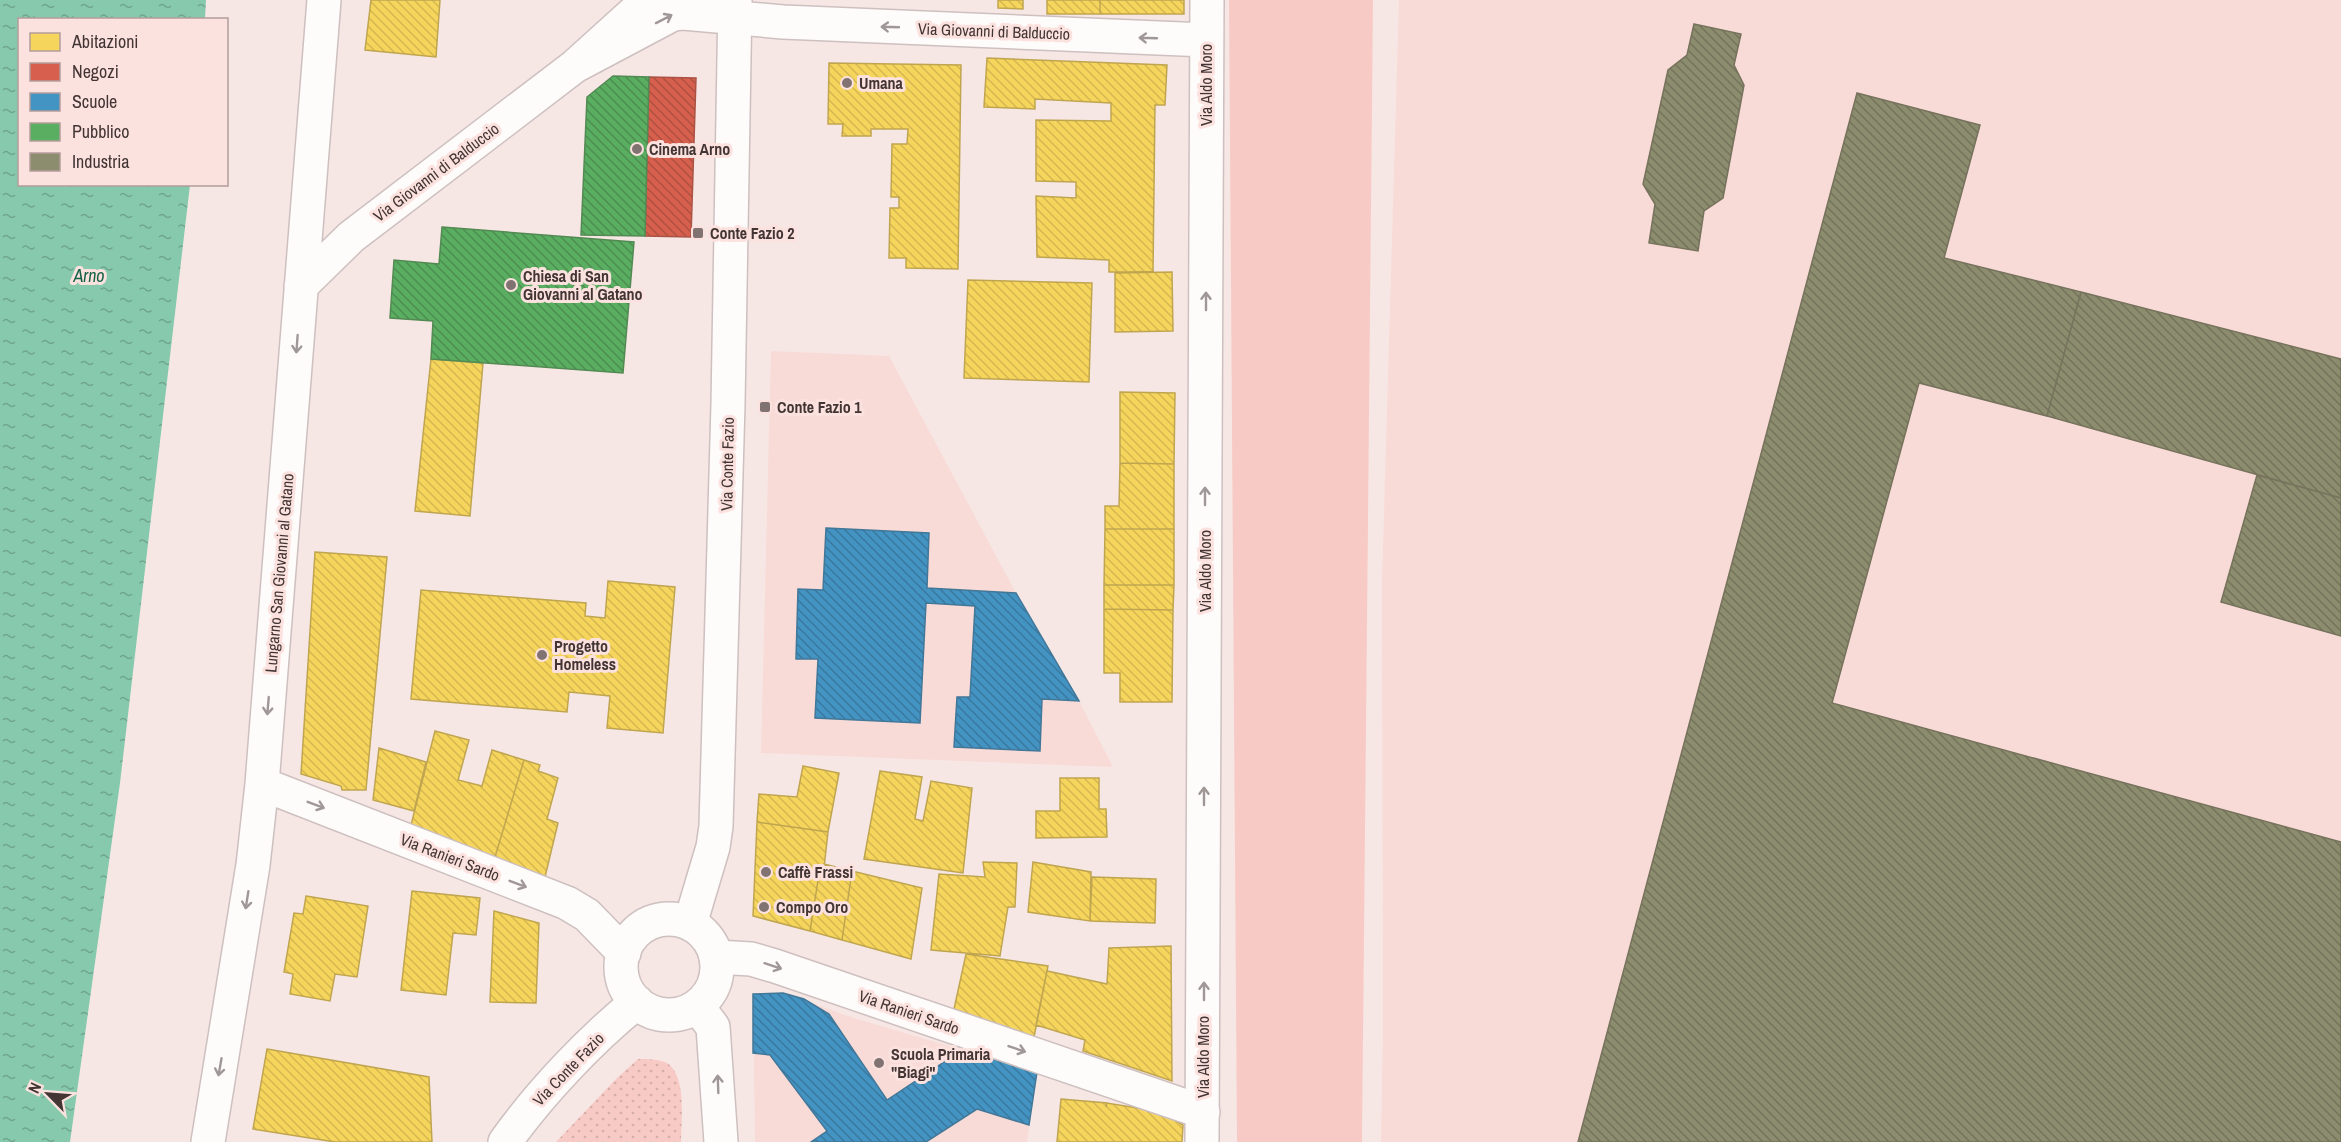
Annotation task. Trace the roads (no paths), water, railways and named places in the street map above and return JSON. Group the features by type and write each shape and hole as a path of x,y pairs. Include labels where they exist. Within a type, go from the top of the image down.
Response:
{"street":[{"name":"Lungarno San Giovanni al Gatano","path":"208,1142 253,865 262,784 324,0"},
{"name":"Via Giovanni di Balduccio","path":"301,286 351,237 575,66 648,0"},
{"name":"Via Aldo Moro","path":"1202,1127 1207,0"},
{"name":"Via Giovanni di Balduccio","path":"575,66 673,14 735,9 783,22 1206,40"},
{"name":"Via Conte Fazio","path":"690,924 713,847 716,826 728,404 735,9"},
{"name":"Via Ranieri Sardo","path":"262,784 567,903 587,915 624,953"},
{"path":"666,919 690,924 700,930 709,940 716,957 714,984 698,1006 677,1014 663,1014 649,1010 628,992 623,979 624,953 631,938 650,923 666,919"},
{"name":"Via Ranieri Sardo","path":"716,957 751,958 1202,1127"},
{"name":"Via Conte Fazio","path":"505,1142 532,1105 616,1019 637,1002"},
{"path":"698,1006 713,1027 717,1056 720,1142"}],"water":[{"name":"Arno","path":"0,0 206,0 205,18 18,18 18,186 190,186 120,783 70,1142 0,1142"}],"place":[{"name":"Umana","path":"847,83"},
{"name":"Cinema Arno","path":"637,149"},
{"name":"Conte Fazio 2","path":"698,233"},
{"name":"Chiesa di San Giovanni al Gatano","path":"511,285"},
{"name":"Conte Fazio 1","path":"765,407"},
{"name":"Progetto Homeless","path":"542,655"},
{"name":"Caffè Frassi","path":"766,872"},
{"name":"Compo Oro","path":"764,907"},
{"name":"Scuola Primaria \"Biagi\"","path":"879,1063"}]}
